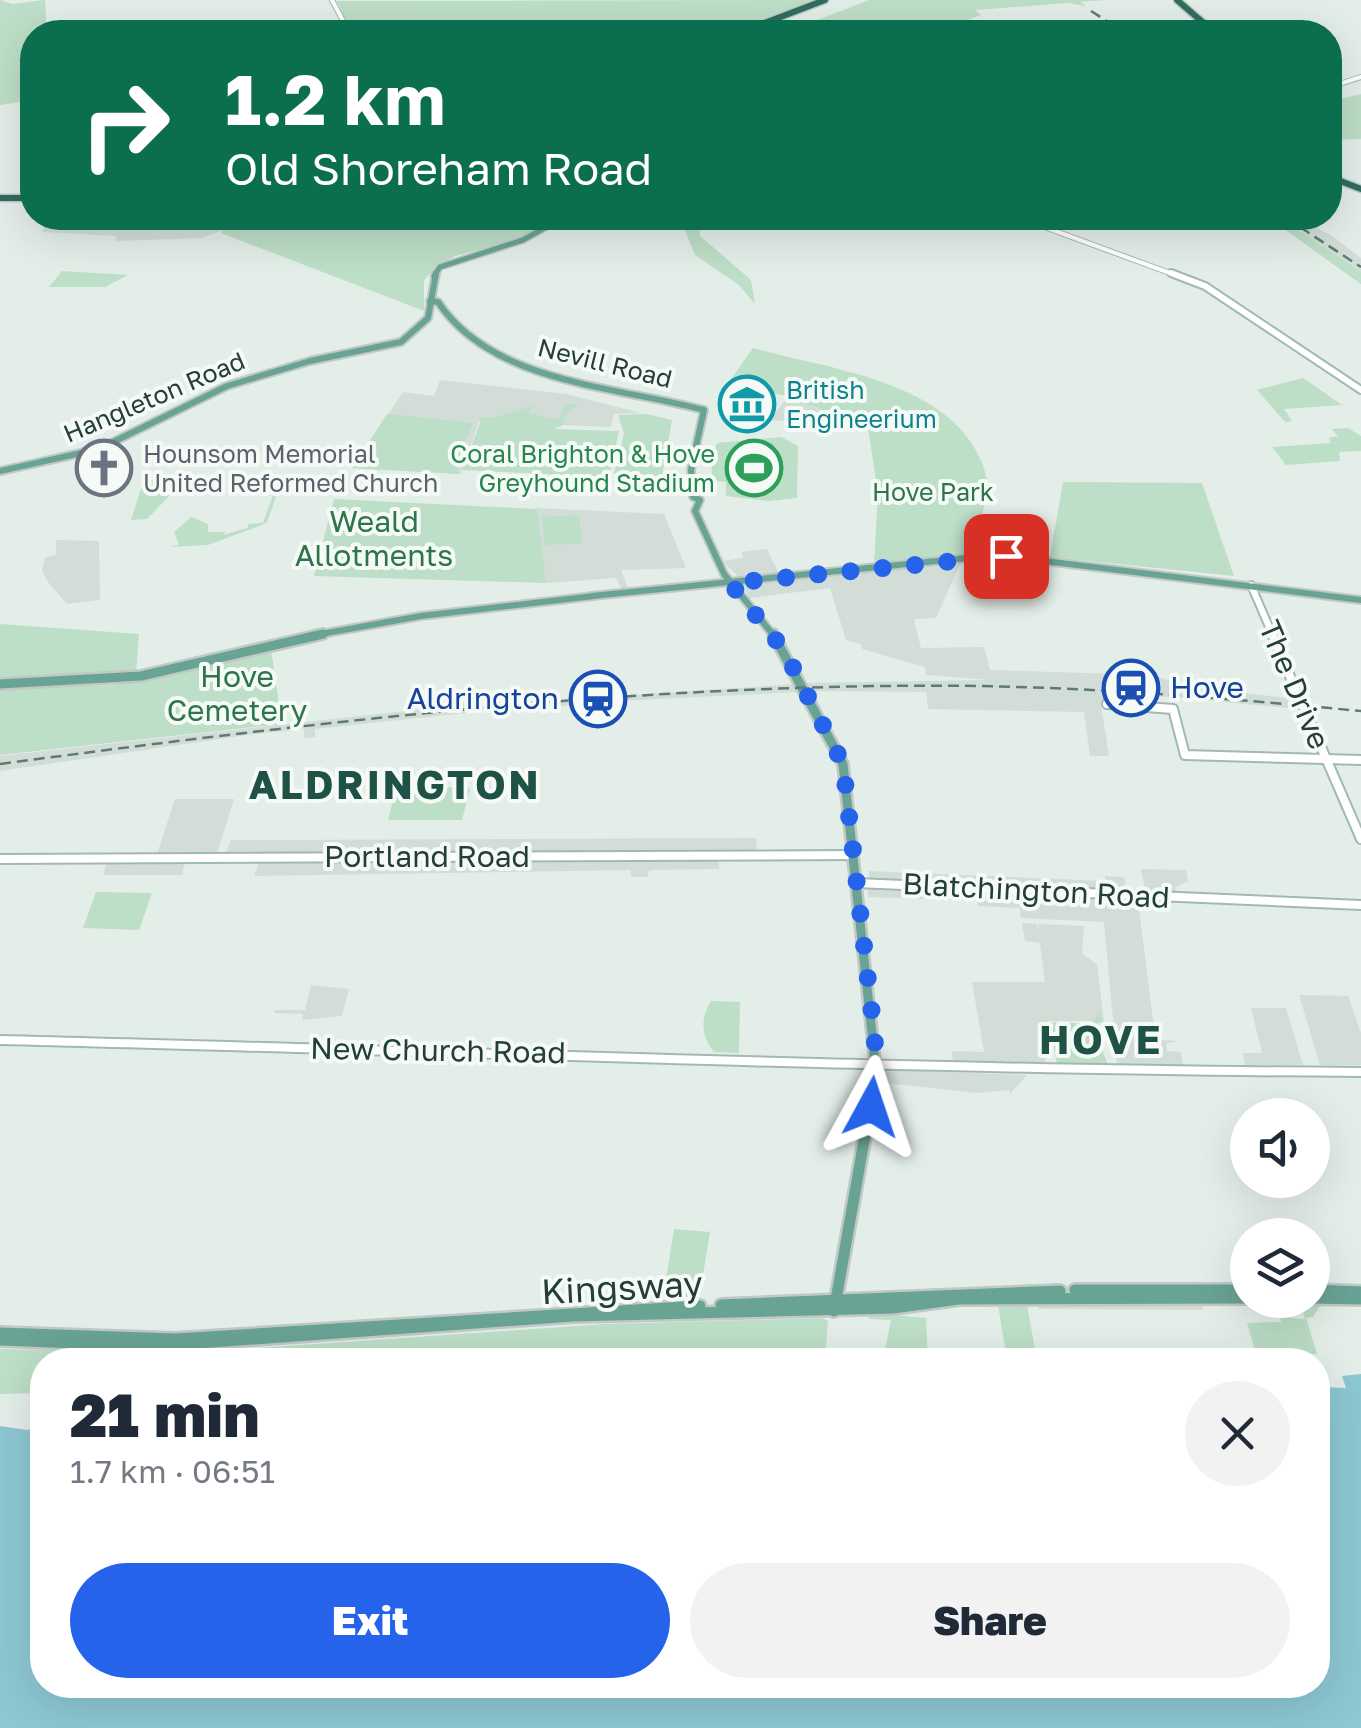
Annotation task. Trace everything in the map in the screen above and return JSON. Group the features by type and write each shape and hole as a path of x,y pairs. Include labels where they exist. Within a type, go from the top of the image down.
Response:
{"highway":[{"path":"772,20 825,0"},
{"path":"780,20 832,0"},
{"path":"1179,2 1200,20"}],"main road":[{"path":"430,302 432,277 446,264 523,240 541,230"},
{"name":"Hangleton Road","path":"0,472 110,444 187,403 238,382 295,365 388,346 417,329 430,311 430,302"},
{"name":"Nevill Road","path":"430,302 438,302 458,332 504,357 699,411 691,470 700,526 730,583 784,650 840,755 855,842"},
{"path":"0,685 156,676 299,638 453,610 996,554 1361,600"},
{"path":"855,842 860,883"},
{"path":"834,1306 858,1195 876,1064 855,842"},
{"name":"Kingsway","path":"834,1306 948,1293 1230,1290"},
{"path":"1330,1292 1361,1296"},
{"path":"1330,1297 1361,1296"},
{"name":"Kingsway","path":"0,1336 157,1346 572,1316 960,1298 1230,1298"}],"street":[{"path":"1054,230 1159,267 1226,300 1361,390"},
{"name":"The Drive","path":"1250,586 1361,840"},
{"path":"1107,704 1170,706 1177,716 1186,756 1361,760"},
{"name":"Portland Road","path":"0,859 854,855"},
{"name":"Blatchington Road","path":"860,883 1361,905"},
{"name":"New Church Road","path":"0,1040 1120,1072 1361,1072"}],"shaded area":[{"path":"222,230 202,238 115,241 116,236 42,232"},
{"path":"1286,230 1321,230 1332,236 1361,258 1361,284"},
{"path":"440,380 566,394 641,413 614,414 611,427 479,422 460,474 352,468 403,392 434,396"},
{"path":"788,396 834,415 836,424 770,420"},
{"path":"536,508 664,514 686,568 621,570 628,588 621,588 616,578 546,583"},
{"path":"56,540 99,541 100,600 67,604 48,582 42,571 45,557 56,555"},
{"path":"767,549 779,574 740,579 723,561 743,558 741,552"},
{"path":"962,560 936,618 914,619 921,648 984,647 990,670 1148,675 1203,688 1295,699 1300,709 1172,697 1116,697 1101,705 1109,756 1090,756 1084,712 928,709 926,692 809,691 807,683 990,680 926,675 925,667 862,649 861,644 846,640 830,588 750,598 743,586"},
{"path":"797,684 800,692 597,702 490,714 484,711 315,729 315,737 304,738 304,729 254,734 0,771 0,756 441,707 445,702 487,704"},
{"path":"175,799 234,799 217,853 157,854"},
{"path":"756,838 757,852 719,853 719,869 649,870 648,877 631,877 631,870 254,876 263,853 226,853 231,840"},
{"path":"107,862 185,862 182,875 103,875"},
{"path":"1141,869 1186,870 1188,881 1175,887 1176,892 1145,891"},
{"path":"869,871 1105,881 1105,876 1124,877 1126,891 869,880"},
{"path":"868,889 1138,901 1155,1035 1160,1040 1180,1041 1166,1043 1167,1051 1181,1052 1183,1065 1117,1064 1104,922 1021,918 1020,908 978,906 977,901 868,897"},
{"path":"1022,923 1037,924 1038,929 1039,924 1084,926 1082,954 1097,964 1104,1021 1048,1021 1045,1065 953,1063 952,1051 984,1052 972,982 1045,982 1040,943 1025,941"},
{"path":"311,985 349,989 342,1016 302,1020 303,1014 274,1013 305,1010"},
{"path":"1299,995 1348,996 1361,1033 1361,1065 1320,1065"},
{"path":"1251,1008 1286,1008 1303,1065 1245,1066 1243,1053 1262,1053"},
{"path":"885,1070 1027,1075 1010,1094 1009,1090 977,1093 885,1083"},
{"path":"1037,1298 1200,1299 1203,1310 1039,1309"}],"green space":[{"path":"0,0 12,4 45,0 46,20 20,20 20,102 0,105"},
{"path":"820,0 767,20 346,20 337,1"},
{"path":"869,0 1105,0 1080,2 1086,6 1067,3 975,10 981,15 968,20 818,20"},
{"path":"1361,94 1361,139 1342,140 1342,98"},
{"path":"536,230 515,241 455,256 435,268 424,280 424,311 221,233"},
{"path":"685,230 700,230 700,236 751,280 755,304 739,285 695,255"},
{"path":"1286,230 1297,230 1361,272 1361,284"},
{"path":"62,271 128,275 105,287 49,287"},
{"name":"Hove Park","path":"753,348 883,382 943,413 966,435 982,463 987,493 982,531 994,552 874,565 878,493 868,428 836,424 834,415 788,396 727,385"},
{"path":"1303,378 1342,405 1284,409 1292,421 1285,422 1257,390"},
{"path":"564,405 578,405 566,414 563,425 554,429 619,431 609,477 462,470 481,421 478,418 533,406 529,413 559,420"},
{"path":"387,414 473,423 455,467 460,474 352,468"},
{"path":"647,414 672,420 661,483 622,482 623,475 614,473 624,434 618,415"},
{"path":"1348,428 1361,436 1361,451 1339,452 1340,461 1286,465 1272,447 1331,443 1329,438 1338,436 1332,429"},
{"name":"Coral Brighton & Hove Greyhound Stadium","path":"781,437 798,446 797,498 769,501 726,496 726,482 713,481 711,464 717,443"},
{"path":"144,479 199,486 173,487 174,491 147,519 131,520"},
{"path":"1063,482 1202,483 1234,576 1050,557"},
{"path":"273,495 276,497 267,522 262,525 208,545 170,547 179,545 174,532 191,517 208,524 208,532 226,532 222,535 248,528 248,524 263,523"},
{"name":"Weald Allotments","path":"334,499 537,509 546,583 314,576"},
{"path":"579,515 582,543 545,545 542,517"},
{"name":"Hove Cemetery","path":"0,624 139,634 136,673 0,680"},
{"name":"Hove Cemetery","path":"271,650 282,724 0,755 0,689 113,685"},
{"path":"450,787 470,789 462,820 388,820 394,797"},
{"path":"96,892 152,893 139,930 83,928"},
{"path":"711,1001 740,1002 739,1053 714,1052 710,1046 704,1020"},
{"path":"1100,1012 1103,1022 1093,1025 1108,1065 1057,1064 1049,1022 1091,1024"},
{"path":"674,1229 710,1232 701,1287 690,1297 674,1296 665,1286"},
{"path":"998,1305 1027,1305 1035,1348 1005,1348"},
{"path":"868,1316 926,1318 927,1348 885,1348 891,1320"},
{"path":"822,1318 828,1321 826,1348 256,1348 604,1324"},
{"path":"1306,1318 1315,1348 1254,1348 1247,1323"},
{"path":"0,1349 30,1350 30,1393 0,1394"}],"water":[{"path":"1361,1374 1361,1728 0,1728 0,1426 30,1429 30,1698 1330,1698 1330,1387 1346,1388 1342,1376"}],"railway":[{"path":"1091,11 1105,20"},
{"path":"1304,230 1361,267"},
{"path":"0,764 365,719 732,690 1025,687 1361,711"}],"place":[{"name":"British Engineerium","path":"747,404"},
{"name":"Hounsom Memorial United Reformed Church","path":"104,468"},
{"name":"Coral Brighton & Hove Greyhound Stadium","path":"754,468"},
{"name":"Hove","path":"1131,688"},
{"name":"Aldrington","path":"598,699"}],"district":[{"name":"ALDRINGTON","path":"395,785"},
{"name":"HOVE","path":"1101,1040"}],"route":[{"path":"871,1107 875,1040 843,764 784,650 730,583 983,555 1006,556"}]}
